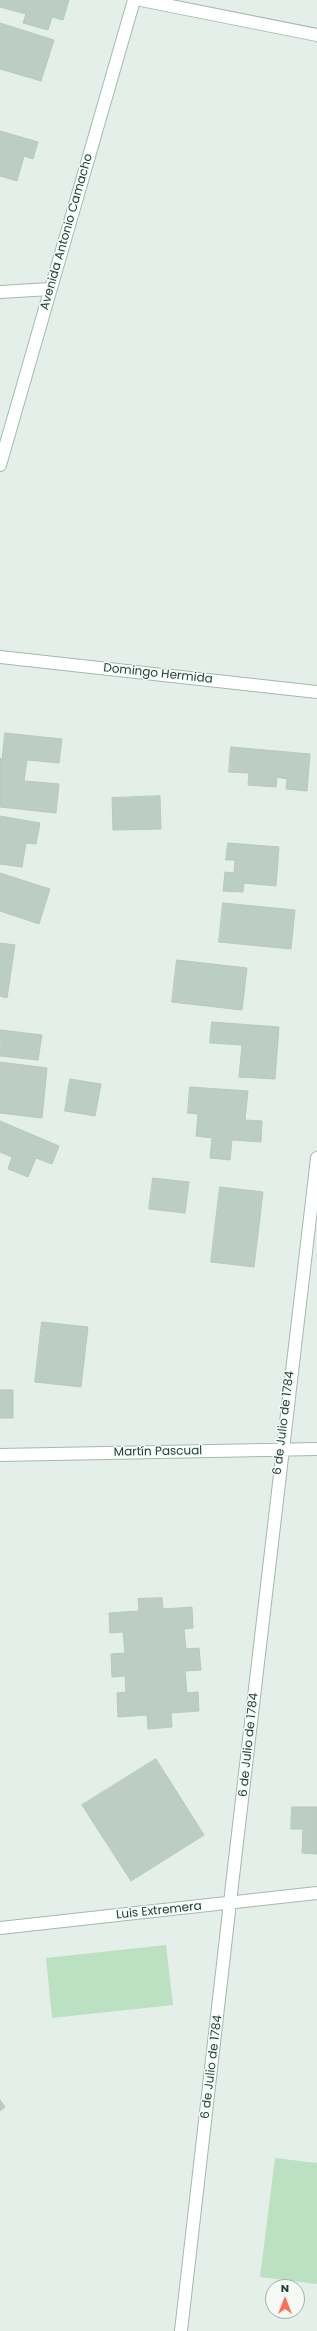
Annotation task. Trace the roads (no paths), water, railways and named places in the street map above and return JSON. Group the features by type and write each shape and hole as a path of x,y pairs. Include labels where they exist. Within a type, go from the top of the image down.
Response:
{"street":[{"name":"Avenida Antonio Camacho","path":"0,465 134,0"},
{"path":"141,0 317,36"},
{"path":"0,292 50,289"},
{"name":"Domingo Hermida","path":"0,657 317,692"},
{"name":"6 de Julio de 1784","path":"181,2331 232,1904 281,1450 317,1158"},
{"name":"Martín Pascual","path":"0,1456 317,1449"},
{"name":"Luis Extremera","path":"0,1928 232,1904 317,1893"}]}
